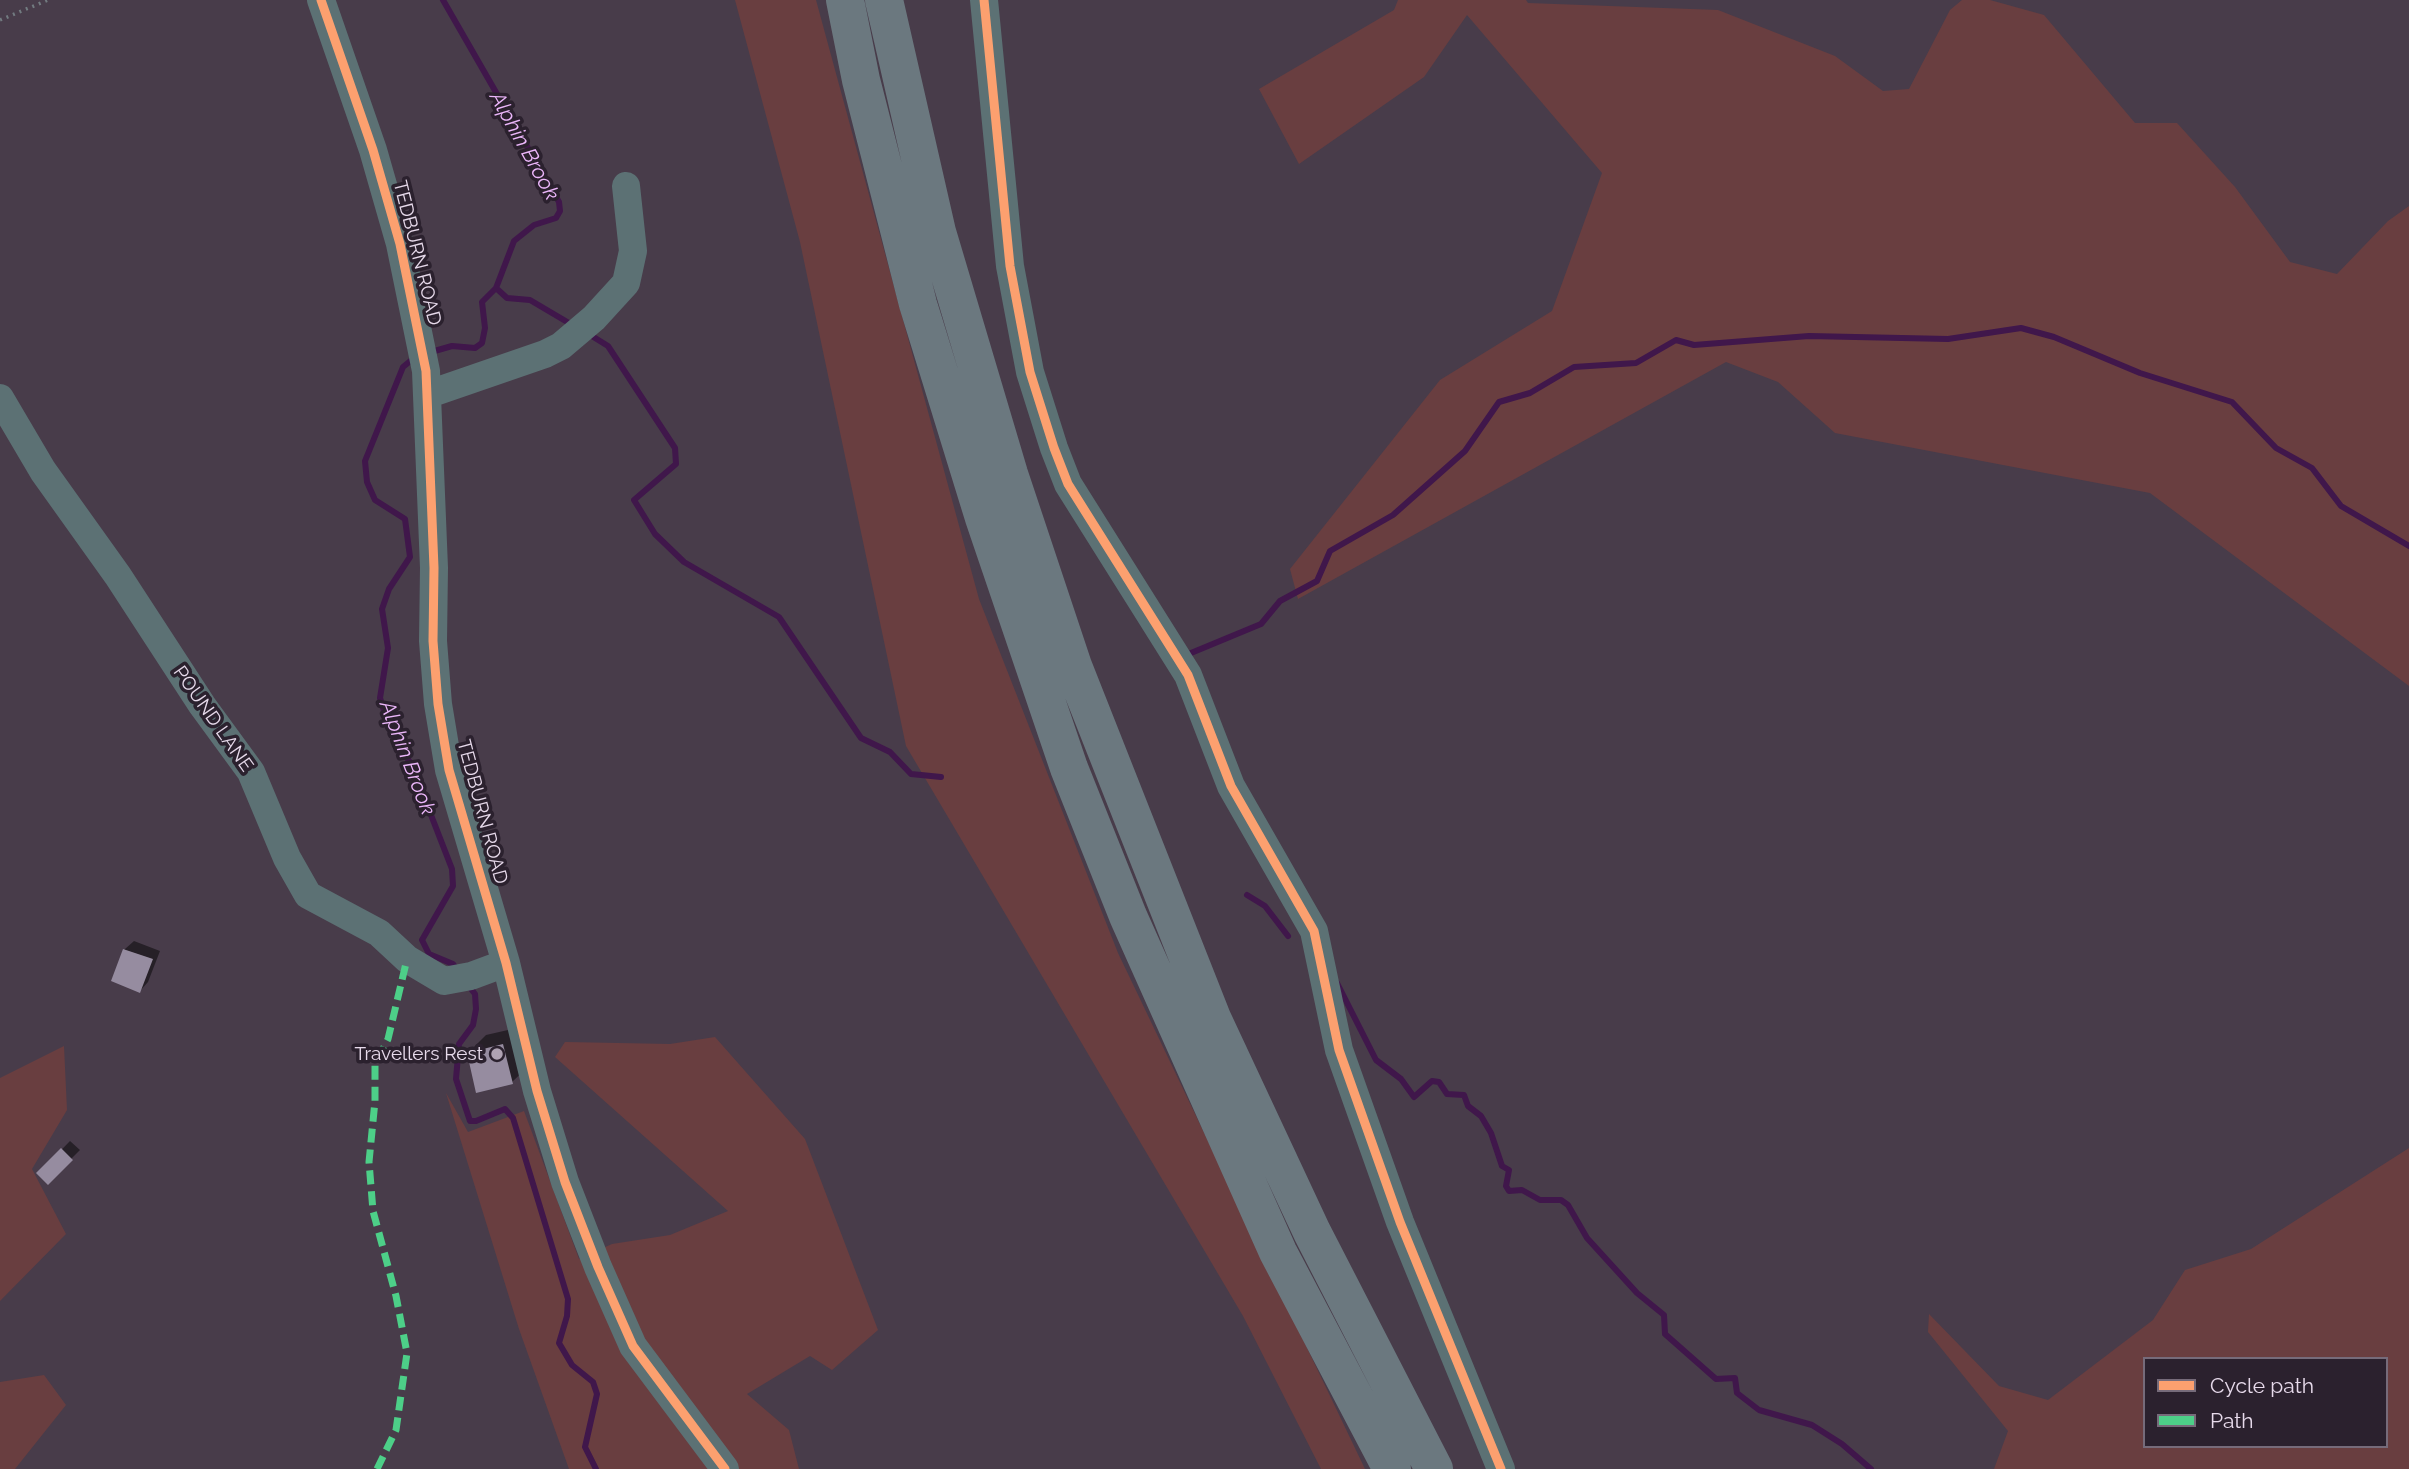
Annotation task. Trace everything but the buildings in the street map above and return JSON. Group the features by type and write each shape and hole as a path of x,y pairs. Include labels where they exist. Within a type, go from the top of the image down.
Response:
{"highway":[{"path":"845,0 860,80 918,304 984,518 1069,768 1128,916 1278,1252 1392,1469"},
{"path":"884,0 937,232 1009,474 1073,666 1212,1018 1312,1232 1434,1469"}],"street":[{"name":"TEDBURN ROAD","path":"321,0 377,162 400,244 420,336 428,383 433,641 438,704 449,770 506,963 537,1091 565,1182 598,1268 633,1346 667,1396 725,1469"},
{"path":"984,0 1010,266 1030,372 1054,448 1069,484 1188,675 1231,786 1314,931 1339,1050 1400,1222 1501,1469"},
{"path":"428,383 545,354 561,346 594,318 626,283 633,251 626,186"},
{"name":"POUND LANE","path":"0,398 43,471 118,576 202,705 251,772 287,858 308,895 379,933 407,959 457,978 506,963"}],"path":[{"path":"0,20 48,0"}],"shaded area":[{"path":"735,0 816,0 979,599 1118,953 1365,1469 1321,1469 1243,1316 906,746 800,242"},
{"path":"1398,0 1526,0 1528,3 1718,10 1835,56 1883,91 1909,89 1950,10 1962,0 1990,0 2044,15 2135,123 2177,123 2235,187 2290,262 2337,274 2388,221 2409,206 2409,686 2150,493 1835,433 1778,382 1726,362 1298,599 1290,569 1440,380 1552,311 1602,173 1467,15 1424,77 1299,164 1259,89 1394,10"},
{"path":"715,1037 805,1139 878,1330 832,1370 810,1356 747,1394 789,1430 799,1469 569,1469 519,1329 446,1093 468,1132 524,1111 579,1259 612,1244 670,1235 728,1211 555,1057 565,1042 670,1044"},
{"path":"64,1046 67,1110 32,1169 66,1234 0,1301 0,1078"},
{"path":"2409,1148 2409,1469 1994,1469 2008,1431 1928,1332 1929,1314 1999,1386 2048,1400 2153,1320 2185,1270 2251,1249"},
{"path":"44,1375 66,1405 15,1469 0,1469 0,1382"}],"waterway":[{"name":"Alphin Brook","path":"431,352 452,346 475,348 482,343 485,328 482,302 496,288 514,241 534,225 556,218 560,211 559,202 443,0"},
{"path":"496,288 507,298 530,300 574,326"},
{"path":"1191,653 1261,624 1280,601 1317,581 1330,551 1393,515 1465,451 1499,402 1530,393 1574,367 1636,363 1676,340 1694,345 1809,336 1948,339 2021,328 2054,337 2140,373 2232,402 2276,448 2312,468 2341,506 2409,546"},
{"path":"587,333 608,346 675,448 676,464 634,500 655,534 684,562 779,617 861,738 890,752 911,774 941,777"},
{"name":"Alphin Brook","path":"414,358 403,367 365,461 367,482 375,500 405,519 410,557 389,589 382,609 388,648 380,698 390,729 412,766 452,869 453,886 422,940 429,954 453,964 458,971"},
{"path":"1247,895 1265,906 1288,936"},
{"path":"1337,983 1376,1060 1401,1079 1414,1097 1432,1081 1439,1082 1447,1094 1464,1095 1468,1106 1481,1116 1491,1133 1502,1166 1509,1170 1506,1186 1509,1191 1522,1190 1540,1200 1561,1200 1568,1205 1587,1238 1637,1293 1664,1315 1665,1334 1716,1379 1735,1378 1737,1393 1759,1410 1812,1425 1842,1444 1871,1469"},
{"name":"Alphin Brook","path":"468,985 475,994 476,1009 473,1025 459,1044 456,1079 470,1121 505,1109 513,1118 568,1299 567,1316 559,1343 572,1365 593,1382 597,1394 585,1447 596,1469"}],"marked path":[{"path":"377,1469 396,1430 407,1353 396,1296 373,1211 369,1162 375,1101 375,1065 388,1039 407,959"}],"cycle path":[{"path":"321,0 373,150 400,244 426,371 434,568 433,641 438,704 449,770 506,963 537,1091 565,1182 633,1346 725,1469"},
{"path":"984,0 1010,266 1030,372 1054,448 1068,484 1188,675 1231,786 1314,931 1339,1050 1400,1222 1501,1469"}],"place":[{"name":"Travellers Rest","path":"497,1054"}]}
